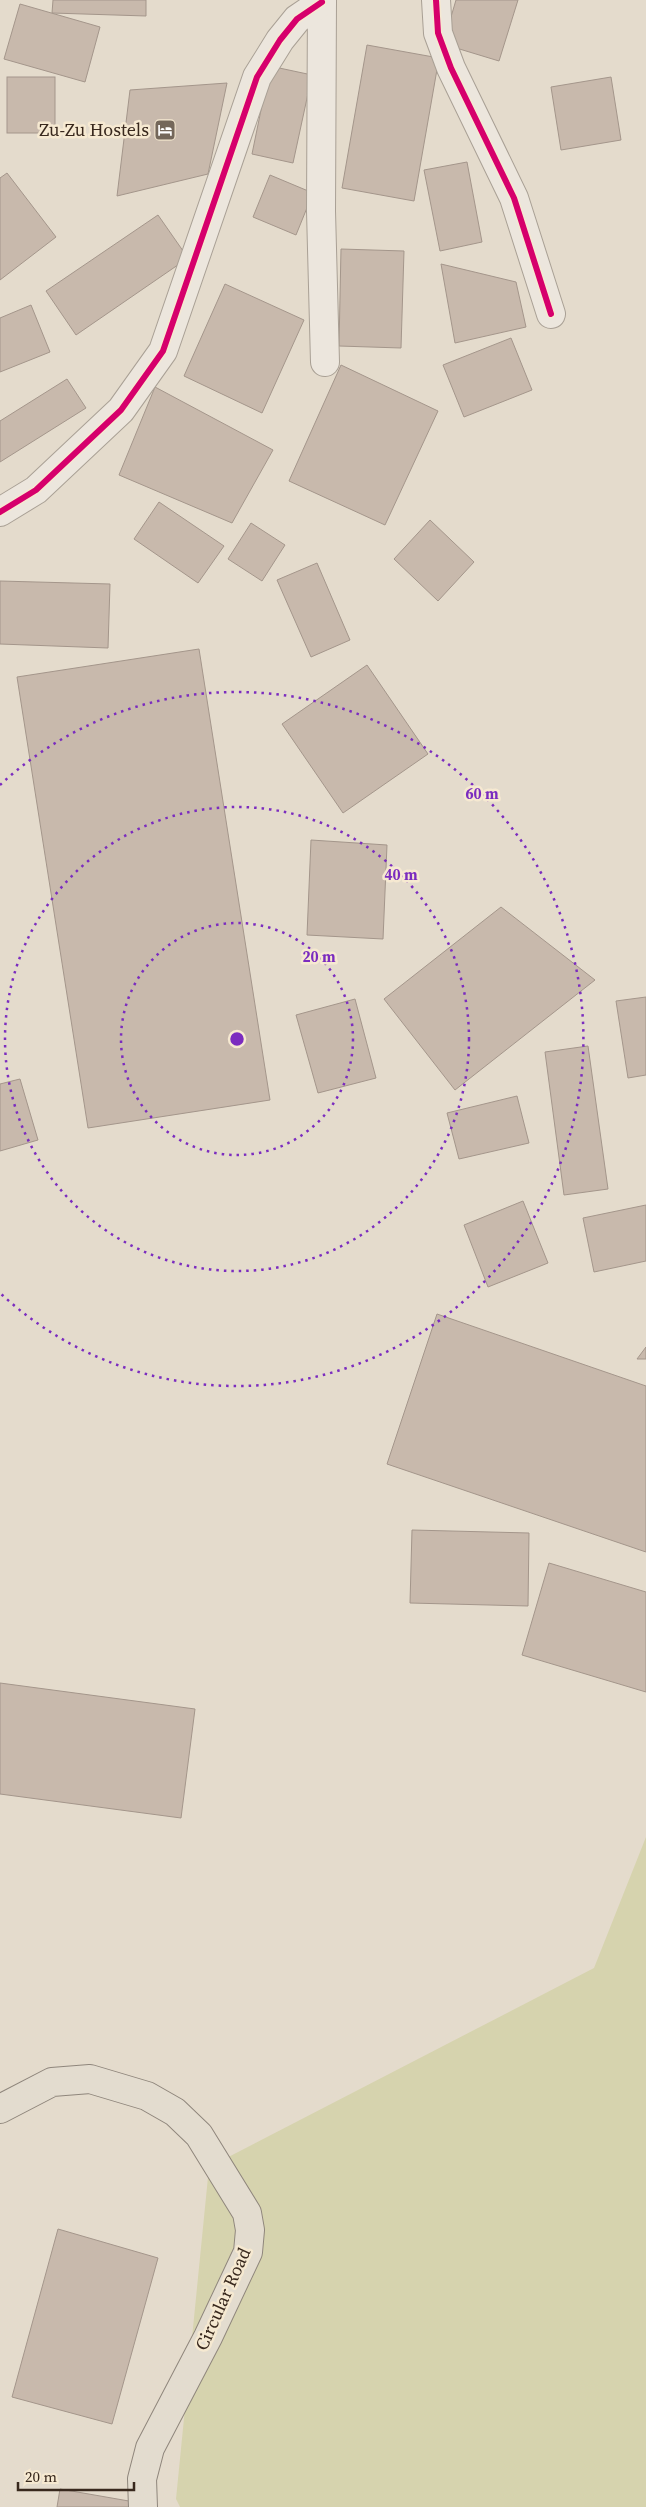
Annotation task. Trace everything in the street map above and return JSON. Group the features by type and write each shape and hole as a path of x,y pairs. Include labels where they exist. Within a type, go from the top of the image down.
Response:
{"main road":[{"name":"Circular Road","path":"0,2109 52,2082 90,2079 147,2096 176,2112 199,2135 248,2213 250,2230 248,2252 208,2337 150,2448 142,2479 143,2507"}],"street":[{"path":"436,0 438,33 451,68 514,198 551,314"},
{"path":"322,1 321,211 325,362"},
{"path":"0,512 36,490 120,410 163,351 257,77 280,40 296,19 322,1"}],"shaded area":[{"path":"646,1837 646,2507 180,2507 176,2499 209,2167 594,1968"}],"building":[{"path":"53,0 146,0 146,16 52,13"},
{"path":"456,0 518,0 499,61 443,44"},
{"path":"20,4 100,27 85,82 4,59"},
{"path":"367,45 439,58 414,201 342,188"},
{"path":"270,66 312,75 293,163 252,154"},
{"path":"7,77 55,77 55,133 7,133"},
{"path":"611,77 621,140 561,150 551,87"},
{"path":"227,83 208,174 117,196 130,90"},
{"path":"467,162 482,242 440,251 424,170"},
{"path":"7,173 56,237 0,280 0,178"},
{"path":"270,175 313,193 296,235 253,217"},
{"path":"158,215 188,258 76,335 46,291"},
{"path":"341,249 404,251 401,348 339,346"},
{"path":"441,264 516,282 526,327 455,343"},
{"path":"225,284 304,320 262,413 184,376"},
{"path":"31,305 50,352 0,372 0,318"},
{"path":"511,338 532,390 464,417 443,365"},
{"path":"341,365 438,411 385,525 289,481"},
{"path":"67,379 86,408 0,462 0,421"},
{"path":"155,387 273,450 232,523 119,475"},
{"path":"159,502 224,546 198,583 134,539"},
{"path":"430,520 474,562 438,601 394,559"},
{"path":"251,523 285,545 262,581 228,559"},
{"path":"317,563 350,640 311,657 277,580"},
{"path":"0,581 110,584 108,648 0,644"},
{"path":"199,649 270,1100 88,1128 17,677"},
{"path":"367,665 428,754 343,813 282,724"},
{"path":"311,840 387,845 383,939 307,935"},
{"path":"501,907 595,980 455,1090 384,999"},
{"path":"646,997 646,1075 628,1078 616,1001"},
{"path":"355,999 376,1078 318,1093 296,1015"},
{"path":"588,1046 608,1189 564,1195 545,1052"},
{"path":"20,1079 38,1140 0,1151 0,1084"},
{"path":"517,1096 529,1143 459,1159 447,1113"},
{"path":"523,1201 548,1263 488,1287 464,1225"},
{"path":"646,1205 646,1261 594,1272 583,1218"},
{"path":"437,1314 646,1386 646,1552 387,1464"},
{"path":"646,1347 646,1359 637,1359"},
{"path":"412,1530 529,1533 528,1606 410,1603"},
{"path":"549,1563 646,1592 646,1692 522,1655"},
{"path":"0,1683 195,1709 181,1818 0,1794"},
{"path":"58,2229 158,2258 112,2424 12,2397"},
{"path":"60,2489 146,2504 145,2507 57,2507"}],"cycle path":[{"path":"436,0 438,33 451,68 514,198 551,314"},
{"path":"0,512 36,490 121,410 163,351 257,77 280,40 297,19 322,2"}],"place":[{"name":"Zu-Zu Hostels","path":"165,130"}]}
